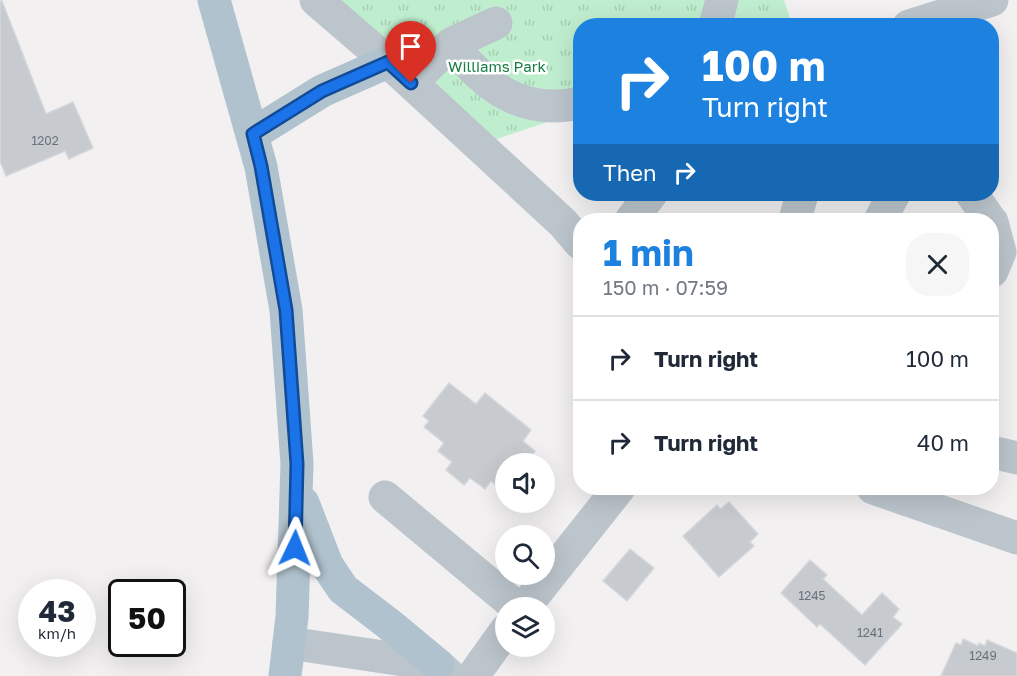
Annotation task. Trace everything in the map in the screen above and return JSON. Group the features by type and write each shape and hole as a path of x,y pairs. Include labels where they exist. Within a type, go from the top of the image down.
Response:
{"main road":[{"path":"214,0 261,166 286,310 297,479 292,617 285,676"},
{"path":"253,134 322,91 400,73"},
{"path":"297,479 315,538 327,565 343,590 390,625 444,671"}],"street":[{"path":"316,0 400,73 573,235"},
{"path":"717,18 722,0"},
{"path":"935,18 992,0"},
{"path":"400,73 451,44 496,23"},
{"path":"451,44 465,62 486,81 508,96 529,104 557,107 573,104"},
{"path":"636,213 646,201"},
{"path":"999,454 1017,458"},
{"path":"533,597 613,495"},
{"path":"893,495 1017,538"},
{"path":"385,497 505,597"},
{"path":"289,643 444,671"},
{"path":"473,676 495,645"}],"green space":[{"name":"Williams Park","path":"316,0 784,0 790,18 573,18 573,113 482,144"}],"building":[{"path":"0,1 2,1 46,114 73,102 93,148 69,159 65,151 6,176 0,161"},
{"path":"449,383 476,404 485,393 531,430 523,441 535,451 533,453 495,453 495,484 491,481 485,489 470,478 464,485 446,470 452,462 438,451 444,443 424,427 429,421 423,416"},
{"path":"729,502 758,534 750,542 754,546 719,577 683,536 717,505 720,509"},
{"path":"630,549 654,568 627,601 603,581"},
{"path":"810,560 827,575 823,579 862,615 882,593 899,609 893,617 902,624 865,665 820,624 817,627 781,593"},
{"path":"963,639 978,646 979,643 985,646 987,640 1017,653 1017,676 941,676 956,643 961,645"}],"route":[{"path":"295,548 297,464 286,310 261,166 253,134 322,91 388,62 411,83"}]}
